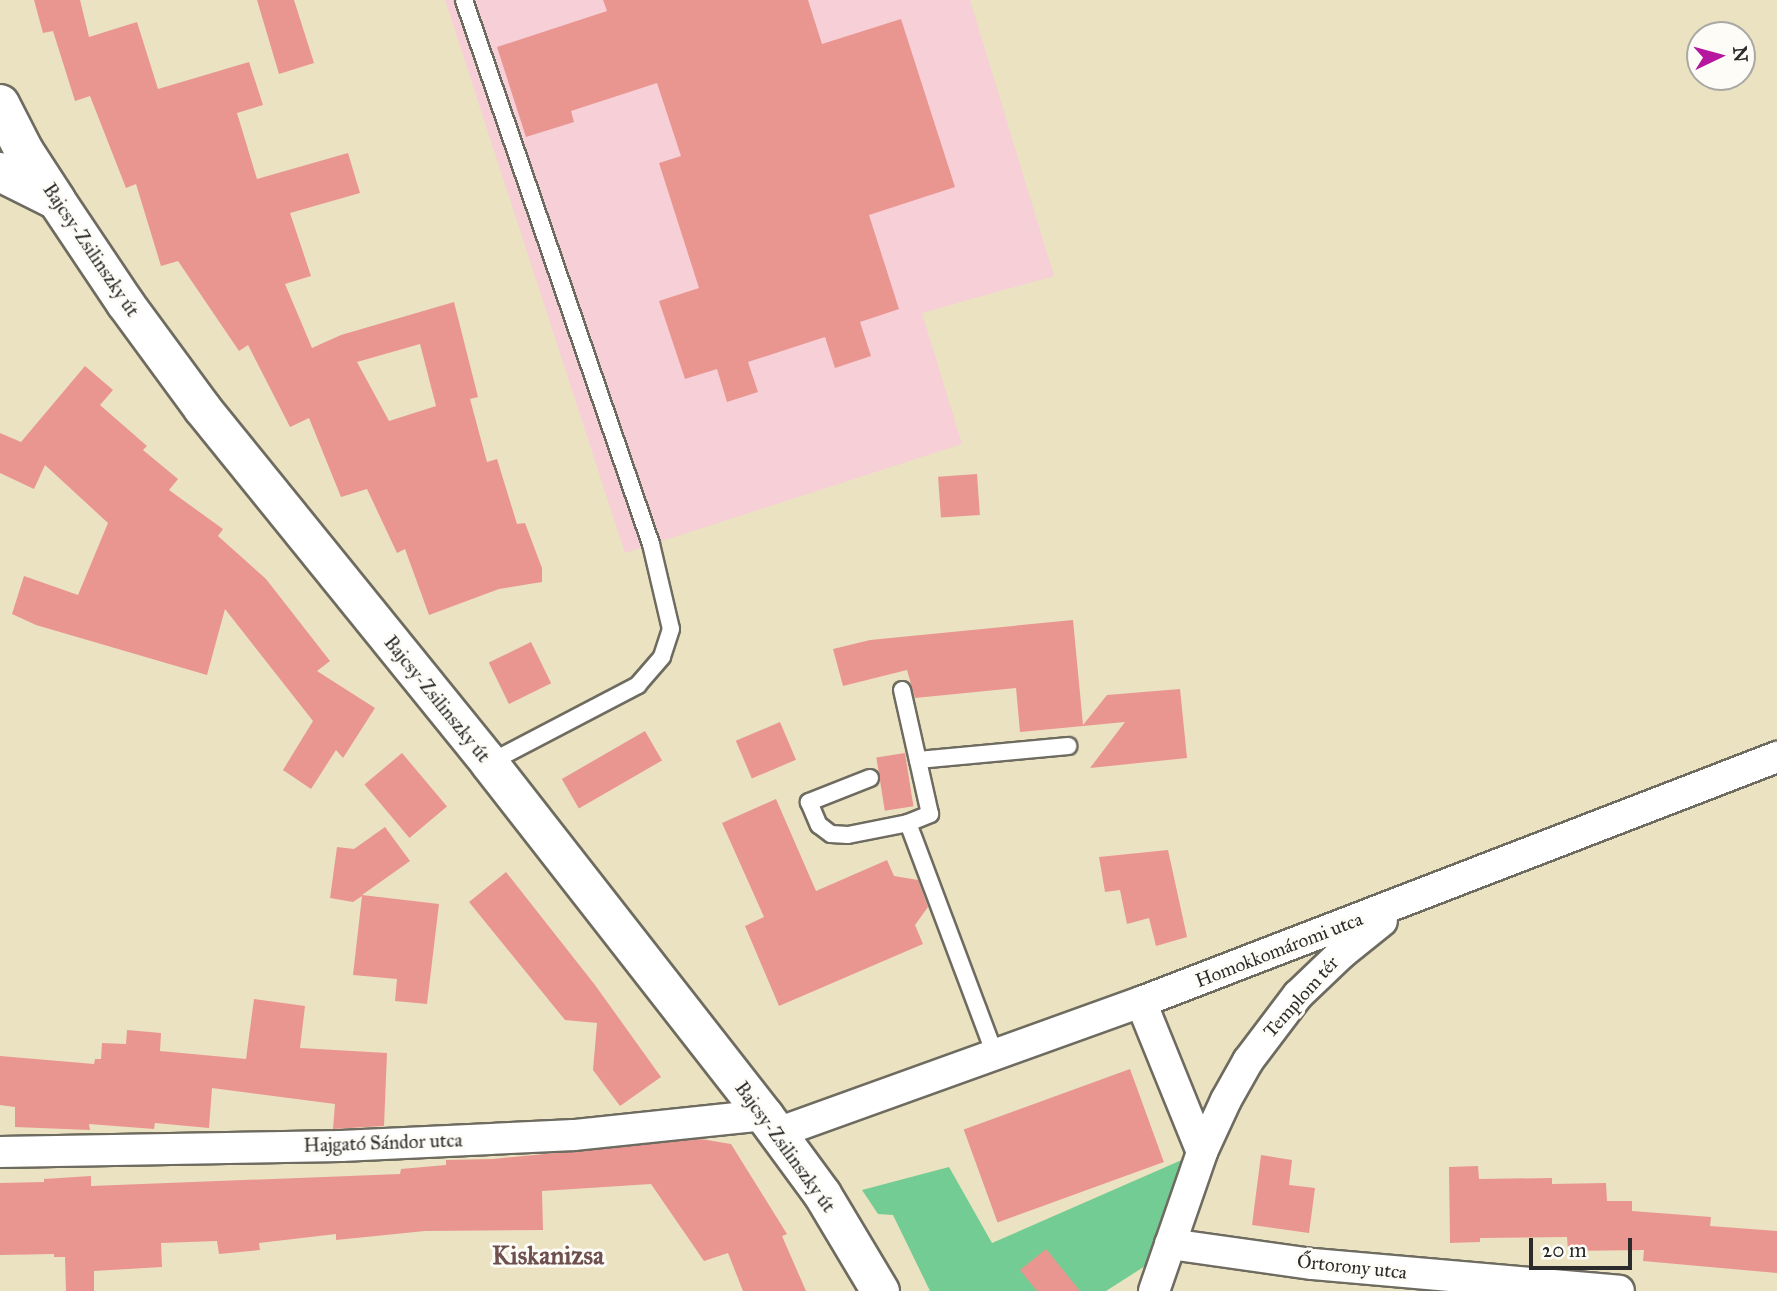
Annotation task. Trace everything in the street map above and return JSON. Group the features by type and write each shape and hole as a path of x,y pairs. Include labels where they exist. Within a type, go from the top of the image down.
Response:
{"main road":[{"name":"Bajcsy-Zsilinszky út","path":"0,104 24,151 56,200"},
{"path":"0,172 56,200"}],"street":[{"name":"Bajcsy-Zsilinszky út","path":"56,200 125,303 202,408 489,763 770,1124 822,1194 880,1291"},
{"name":"Homokkomáromi utca","path":"770,1124 995,1054 1141,1002 1408,902 1777,757"},
{"name":"Templom tér","path":"1154,1291 1202,1152 1226,1100 1275,1022 1342,953 1408,902"},
{"path":"1141,1002 1202,1152"},
{"name":"Hajgató Sándor utca","path":"0,1152 341,1146 770,1124"},
{"name":"Őrtorony utca","path":"1170,1244 1313,1264 1619,1291"}],"lane":[{"path":"464,0 651,544 671,629 662,657 638,685 489,763"},
{"path":"870,778 809,802 819,825 831,834 848,835 908,823 930,814 902,690"},
{"path":"918,760 1068,746"},
{"path":"908,823 995,1054"}],"shaded area":[{"path":"445,0 970,0 1054,276 922,313 962,444 625,553"}],"green space":[{"path":"1184,1159 1153,1261 1106,1291 930,1291 893,1215 878,1214 862,1190 949,1167 992,1243"}],"building":[{"path":"34,0 80,0 89,37 137,22 158,89 249,62 263,105 237,113 257,179 348,153 360,193 290,213 311,276 285,284 312,348 341,335 454,302 478,397 470,399 487,462 497,459 517,524 525,523 542,568 542,582 499,589 429,615 405,549 397,553 367,489 341,497 309,418 290,427 248,345 239,351 178,261 161,266 136,184 126,188 90,96 75,101 53,31 43,33","holes":["420,344 436,406 389,421 357,362"]},
{"path":"257,0 294,0 314,63 279,74"},
{"path":"603,0 808,0 822,44 901,19 955,187 869,215 899,309 860,322 871,356 835,368 825,337 748,362 758,392 727,402 717,369 685,379 659,301 699,288 659,163 681,156 657,83 571,111 574,122 526,137 497,47 607,11"},
{"path":"85,366 113,390 100,405 147,446 143,450 178,479 169,490 223,529 218,536 266,579 330,661 317,671 375,708 343,758 336,750 311,789 283,770 313,721 225,609 207,675 36,625 12,614 24,576 78,595 108,523 45,465 34,489 0,473 0,433 21,442"},
{"path":"977,474 980,515 941,518 938,477"},
{"path":"1073,620 1083,725 1107,695 1180,689 1187,758 1090,768 1125,722 1020,732 1016,688 915,698 907,670 843,686 833,649 870,640"},
{"path":"531,642 551,683 509,704 489,663"},
{"path":"780,722 796,760 752,778 736,741"},
{"path":"645,731 662,760 579,808 562,779"},
{"path":"402,753 447,807 409,838 364,784"},
{"path":"905,753 913,806 885,811 876,758"},
{"path":"776,799 816,891 887,860 894,876 918,880 928,907 915,925 923,944 779,1006 745,926 764,917 722,823"},
{"path":"385,827 410,861 362,895 439,904 427,1004 395,1001 397,979 353,975 362,896 353,902 330,898 337,847 354,849"},
{"path":"1168,850 1187,937 1156,946 1149,918 1127,924 1120,890 1105,892 1099,857"},
{"path":"506,872 595,985 661,1077 620,1106 593,1070 597,1023 565,1020 469,902"},
{"path":"254,999 305,1006 300,1048 387,1053 384,1126 333,1129 335,1104 212,1088 209,1128 155,1123 154,1129 89,1124 90,1130 15,1127 15,1107 0,1105 0,1056 94,1064 95,1059 101,1059 102,1043 126,1044 127,1030 161,1033 160,1051 246,1059"},
{"path":"1130,1069 1164,1162 998,1223 964,1130"},
{"path":"701,1139 731,1144 787,1234 782,1236 806,1291 743,1291 728,1253 704,1261 651,1184 542,1191 543,1230 425,1231 336,1240 336,1234 259,1243 260,1250 219,1254 217,1241 161,1243 162,1267 94,1271 94,1291 66,1291 65,1257 54,1257 54,1254 0,1255 0,1183 44,1182 44,1179 91,1176 91,1186 400,1174 401,1169 446,1165 446,1160 493,1159"},
{"path":"1261,1155 1292,1160 1289,1185 1315,1188 1309,1233 1252,1225"},
{"path":"1478,1166 1479,1179 1552,1178 1552,1184 1606,1183 1607,1201 1632,1201 1632,1211 1711,1217 1710,1226 1777,1231 1777,1273 1643,1261 1644,1250 1568,1251 1567,1237 1480,1238 1480,1242 1450,1243 1449,1167"},
{"path":"1046,1249 1080,1291 1037,1291 1020,1270"}],"district":[{"name":"Kiskanizsa","path":"548,1256"}]}
